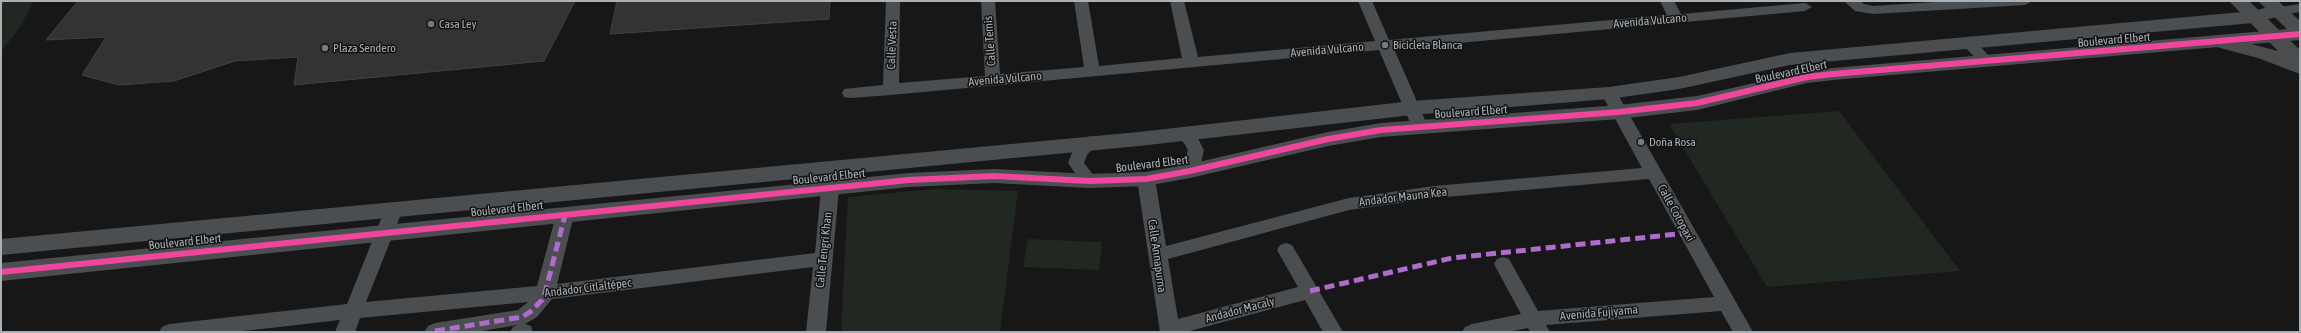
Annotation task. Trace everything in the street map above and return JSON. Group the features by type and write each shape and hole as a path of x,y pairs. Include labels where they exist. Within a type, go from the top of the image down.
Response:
{"main road":[{"path":"2238,1 2300,61"},
{"path":"2272,6 2300,32"},
{"path":"2216,41 2260,51 2300,68"}],"street":[{"name":"Calle Vesta","path":"891,90 893,1"},
{"name":"Calle Temis","path":"988,1 993,80"},
{"path":"1081,1 1092,71"},
{"path":"1177,1 1191,62"},
{"path":"1366,1 1416,117"},
{"path":"1667,1 1676,19"},
{"path":"1851,1 1860,8 1873,10 2025,1"},
{"name":"Avenida Vulcano","path":"850,93 1676,19 1760,6 1805,7"},
{"path":"2272,6 2300,8"},
{"name":"Boulevard Elbert","path":"1,272 831,188 958,177 1089,180 1146,179 1190,172 1356,133 1416,117 1679,83 1790,59 2254,17 2272,6"},
{"name":"Boulevard Elbert","path":"1,247 1182,134 1416,117 1620,112 1697,103 1807,77 2274,36 2300,32"},
{"path":"1969,43 1987,62"},
{"name":"Calle Cotopaxi","path":"1609,93 1743,332"},
{"path":"1182,134 1190,139 1196,150 1190,172"},
{"path":"1089,180 1076,163 1080,152 1091,142"},
{"name":"Calle Tengri Khan","path":"816,332 832,167"},
{"name":"Andador Mauna Kea","path":"1157,255 1349,204 1434,192 1654,173"},
{"name":"Calle Annapurna","path":"1146,179 1170,330"},
{"path":"345,332 394,209"},
{"path":"435,331 522,317 542,300 565,215"},
{"path":"1286,250 1333,332"},
{"name":"Andador Citlaltépec","path":"173,332 353,311 545,293 822,259"},
{"path":"1503,264 1536,325"},
{"name":"Andador Macaly","path":"1170,330 1310,290"},
{"name":"Avenida Fujiyama","path":"1472,332 1727,303"}],"shaded area":[{"path":"1,1 34,1 20,27 1,52"},
{"path":"1839,111 1960,271 1767,287 1669,124"},
{"path":"934,189 1018,191 1000,332 841,332 848,197"},
{"path":"1028,239 1102,242 1099,270 1023,267"}],"building":[{"name":"Plaza Sendero","path":"78,1 575,1 544,61 294,85 298,57 235,61 174,81 119,85 82,75 106,37 46,40"},
{"path":"617,1 830,1 829,19 610,34"}],"marked path":[{"path":"435,331 522,317 530,312 542,300 545,293 565,215"},
{"path":"1310,291 1452,258 1687,233"}],"cycle path":[{"path":"1,272 909,180 994,176 1089,181 1146,179 1190,171 1328,139 1381,130 1619,112 1697,103 1807,77 1833,74 2300,34"}],"place":[{"name":"Casa Ley","path":"431,24"},
{"name":"Bicicleta Blanca","path":"1385,45"},
{"name":"Plaza Sendero","path":"325,48"},
{"name":"Doña Rosa","path":"1641,142"}]}
